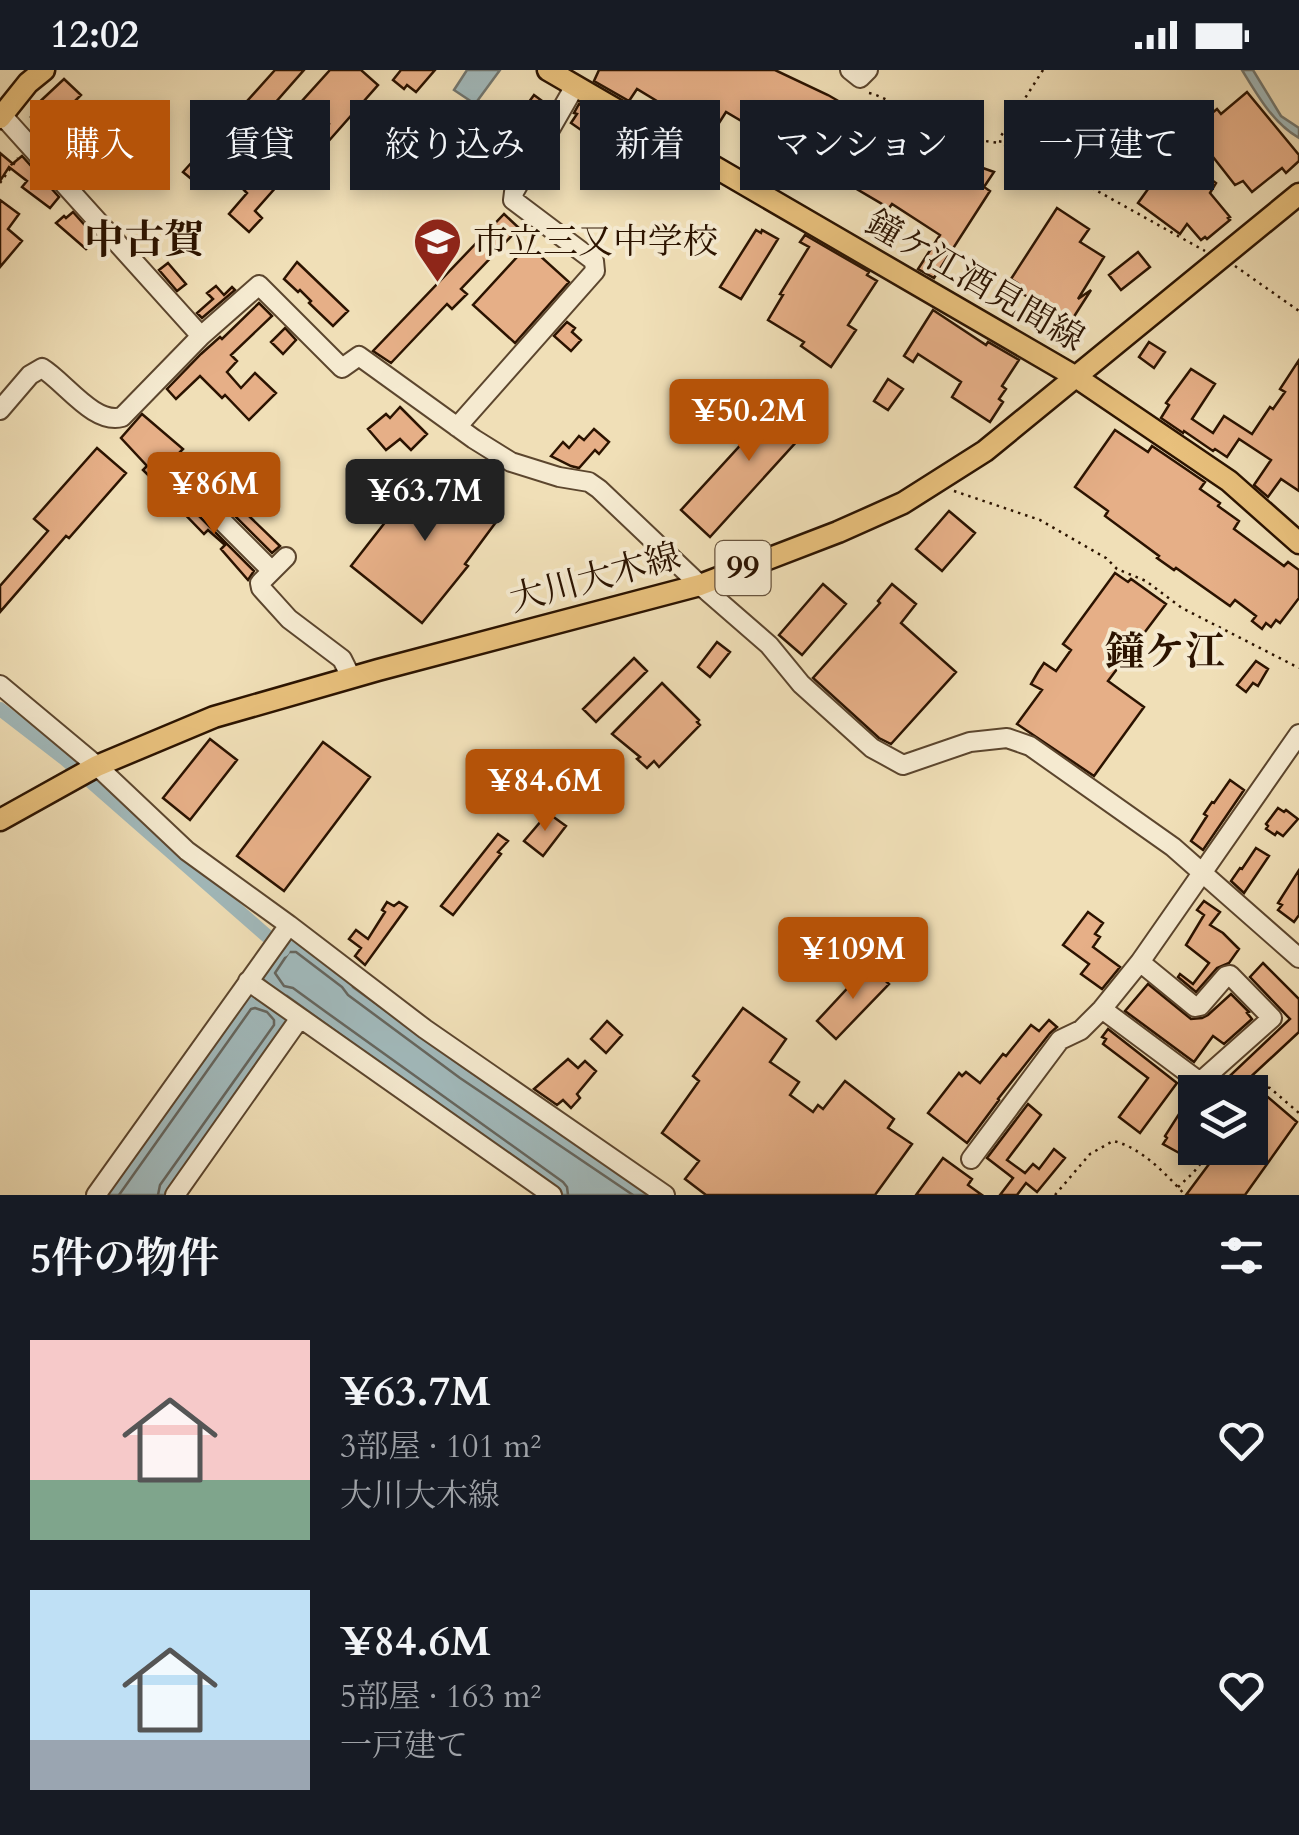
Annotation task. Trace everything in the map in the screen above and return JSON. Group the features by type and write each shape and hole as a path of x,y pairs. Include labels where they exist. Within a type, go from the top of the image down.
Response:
{"main road":[{"path":"1,117 28,83 44,70"},
{"name":"鐘ケ江酒見間線","path":"548,70 1076,377 1229,481 1299,543"},
{"name":"大川大木線","path":"0,820 95,768 214,716 700,585 904,503 985,451 1299,194"}],"street":[{"path":"457,426 595,271 594,262 513,200 575,86"},
{"path":"1,117 201,336"},
{"path":"0,410 30,375 42,368 100,416 122,416 201,336 259,285 342,368 359,356 511,462 589,482 599,489 769,645 801,684 872,748 903,765 970,742 1008,738 1030,746 1132,817 1202,872 1299,958"},
{"path":"168,467 271,570"},
{"path":"286,557 271,570 261,588 289,619 342,660 351,677"},
{"path":"0,685 187,851 287,928 425,1030 665,1195"},
{"path":"971,1159 1060,1040 1082,1030 1140,962 1299,734"},
{"path":"96,1195 252,984 287,928"},
{"path":"1102,1009 1200,1082 1272,1018 1230,975 1196,1008 1140,962"},
{"path":"252,984 552,1195"},
{"path":"175,1195 297,1016"}],"path":[{"path":"1000,143 1043,70"},
{"path":"859,73 860,90 879,95 915,118 980,141 1000,143 1064,172 1220,258 1299,311"},
{"path":"0,183 27,144"},
{"path":"934,483 1040,520 1117,568 1146,581 1182,608 1299,668"},
{"path":"1268,1088 1299,1113"},
{"path":"1056,1195 1090,1154 1113,1141 1128,1144 1185,1195"},
{"path":"1178,1187 1199,1165"}],"water":[{"path":"467,70 500,70 478,100 469,100 454,90"},
{"path":"1242,70 1253,70 1281,116 1299,128 1299,138 1274,117"},
{"path":"294,937 353,983 353,987 466,1069 651,1195 563,1195 287,996 276,1009 289,1022 165,1195 106,1195 250,993 274,990 260,976 287,938"}],"building":[{"path":"275,70 304,70 278,100 248,100"},
{"path":"330,70 361,70 378,85 365,100 350,100 350,117 330,140 330,100 303,100"},
{"path":"401,70 435,70 416,92 393,80"},
{"path":"599,70 775,70 837,100 740,100 740,120 726,112 720,121 720,100 655,100 637,89 627,100 594,81"},
{"path":"64,79 81,95 76,100 42,100"},
{"path":"1247,92 1299,155 1299,161 1286,173 1282,168 1252,192 1243,181 1235,185 1214,158 1214,111 1217,109 1221,114"},
{"path":"580,105 580,129 571,123 577,114 574,113"},
{"path":"0,153 11,165 22,156 30,165 30,190 53,190 59,197 50,208 22,187 27,181 9,167 0,181"},
{"path":"984,168 994,172 984,187"},
{"path":"984,187 990,191 934,278 918,269 940,235 892,204 889,208 858,190"},
{"path":"244,190 274,190 255,211 262,218 249,232 229,214 247,193"},
{"path":"1147,190 1212,190 1210,193 1230,220 1201,240 1187,224 1180,234 1138,203"},
{"path":"0,200 19,214 8,229 22,241 0,267"},
{"path":"1057,208 1089,229 1080,242 1104,257 1078,299 1091,290 1059,340 1039,326 1050,310 1021,293 1023,287 1011,279"},
{"path":"73,212 97,239 86,249 56,223"},
{"path":"504,214 519,228 461,289 467,294 452,309 447,304 391,363 373,351"},
{"path":"756,230 778,239 741,299 720,287"},
{"path":"805,235 869,272 867,275 877,281 848,325 856,330 831,367 801,346 804,342 768,320 809,247 800,242"},
{"path":"528,245 569,282 515,343 473,305"},
{"path":"1138,252 1150,267 1121,290 1109,275"},
{"path":"297,262 348,311 333,326 300,290 284,279"},
{"path":"168,263 186,284 177,291 159,270"},
{"path":"216,286 224,295 232,287 235,290 202,318 197,313 213,299 207,293"},
{"path":"259,303 272,316 231,355 237,361 227,372 241,388 255,373 276,393 249,420 200,376 176,399 167,389"},
{"path":"933,310 986,345 988,342 1019,360 1002,386 1006,389 999,399 1003,402 990,422 952,397 961,382 918,354 913,362 904,356"},
{"path":"567,322 581,340 571,351 554,336"},
{"path":"285,328 296,340 283,354 271,342"},
{"path":"1149,342 1165,352 1154,368 1139,357"},
{"path":"1299,360 1299,491 1281,479 1268,497 1254,485 1271,460 1239,439 1227,457 1161,418 1169,405 1166,403 1191,369 1215,384 1192,419 1213,433 1224,416 1252,434 1285,392 1280,389"},
{"path":"888,379 903,389 888,410 874,401"},
{"path":"789,392 818,418 710,537 681,510"},
{"path":"400,407 427,434 411,450 400,439 386,450 368,429 386,414 390,418"},
{"path":"142,414 183,449 178,454 179,461 170,455 159,459 156,469 161,478 156,483 143,470 147,466 121,438"},
{"path":"594,429 609,442 599,454 595,450 579,468 551,456 563,442 569,448 579,436 584,440"},
{"path":"1115,430 1148,452 1152,446 1205,482 1200,489 1239,521 1234,529 1284,566 1288,562 1299,570 1299,598 1280,623 1276,620 1271,627 1266,623 1262,629 1252,621 1256,616 1235,600 1230,606 1157,558 1105,516 1108,511 1075,487"},
{"path":"97,448 126,473 0,612 0,586 48,531 34,519"},
{"path":"429,466 499,518 465,564 468,566 422,623 351,566"},
{"path":"206,471 280,546 272,553 198,479"},
{"path":"178,495 254,571 248,580 221,549 225,545 208,530 204,534 172,501"},
{"path":"949,511 975,533 942,571 916,549"},
{"path":"1115,573 1128,582 1131,579 1166,604 1108,681 1144,707 1094,776 1017,724 1042,690 1031,684 1038,672 1044,663 1056,671 1071,650 1063,644"},
{"path":"823,584 846,604 802,655 779,635"},
{"path":"892,584 916,604 901,623 956,672 891,744 879,738 813,678 880,603"},
{"path":"717,642 730,652 710,677 698,667"},
{"path":"634,658 647,671 596,722 583,709"},
{"path":"1256,661 1268,669 1258,686 1253,683 1246,692 1237,685"},
{"path":"662,683 700,725 659,767 654,761 647,768 637,759 640,757 612,734"},
{"path":"210,739 237,760 190,820 163,798"},
{"path":"323,742 370,777 284,891 237,856"},
{"path":"1230,780 1244,790 1203,850 1191,841 1207,816 1204,814"},
{"path":"1278,808 1298,819 1283,836 1266,829"},
{"path":"548,813 566,826 543,856 524,841"},
{"path":"498,834 508,841 498,852 501,854 453,915 441,906"},
{"path":"1256,848 1269,856 1244,893 1231,881"},
{"path":"1299,870 1299,915 1294,922 1278,910 1282,905 1278,903"},
{"path":"1204,901 1220,912 1210,925 1239,949 1196,992 1178,977 1180,974 1193,984 1209,963 1186,945 1204,915 1197,910"},
{"path":"387,902 407,907 365,965 355,956 361,948 349,939 356,930 368,939"},
{"path":"1088,912 1103,923 1095,934 1100,937 1093,947 1120,967 1102,989 1081,974 1089,964 1063,945"},
{"path":"1263,963 1299,999 1299,1032 1253,1075 1231,1075 1290,1019 1250,977"},
{"path":"869,965 889,984 836,1039 817,1021"},
{"path":"1148,984 1191,1019 1208,1015 1231,994 1252,1019 1224,1044 1213,1036 1194,1062 1125,1011"},
{"path":"743,1008 786,1039 770,1062 799,1082 790,1095 813,1112 818,1105 823,1109 845,1081 894,1119 888,1128 912,1144 875,1195 706,1195 685,1179 699,1161 662,1133 699,1081 693,1076"},
{"path":"1049,1020 1057,1027 967,1143 928,1113 959,1073 962,1076 966,1072 980,1083 1031,1025 1039,1031"},
{"path":"607,1021 622,1035 606,1053 591,1039"},
{"path":"1108,1029 1177,1083 1140,1133 1119,1117 1148,1078 1103,1044 1106,1039 1102,1037"},
{"path":"568,1059 578,1068 585,1061 596,1071 571,1108 563,1100 557,1105 534,1089"},
{"path":"1268,1097 1297,1122 1268,1163"},
{"path":"1028,1104 1041,1115 1007,1160 1025,1173 1033,1164 1039,1169 1054,1149 1065,1158 1037,1192 1026,1183 1017,1195 1000,1195 1013,1178 987,1158"},
{"path":"1178,1116 1178,1152 1163,1144"},
{"path":"943,1158 972,1179 968,1185 982,1195 916,1195"},
{"path":"1208,1165 1266,1165 1245,1195 1186,1195"}],"waterway":[{"path":"0,709 65,759 283,950"}],"place":[{"name":"市立三又中学校","path":"438,284"}],"district":[{"name":"中古賀","path":"144,240"},
{"name":"鐘ケ江","path":"1165,652"}]}
